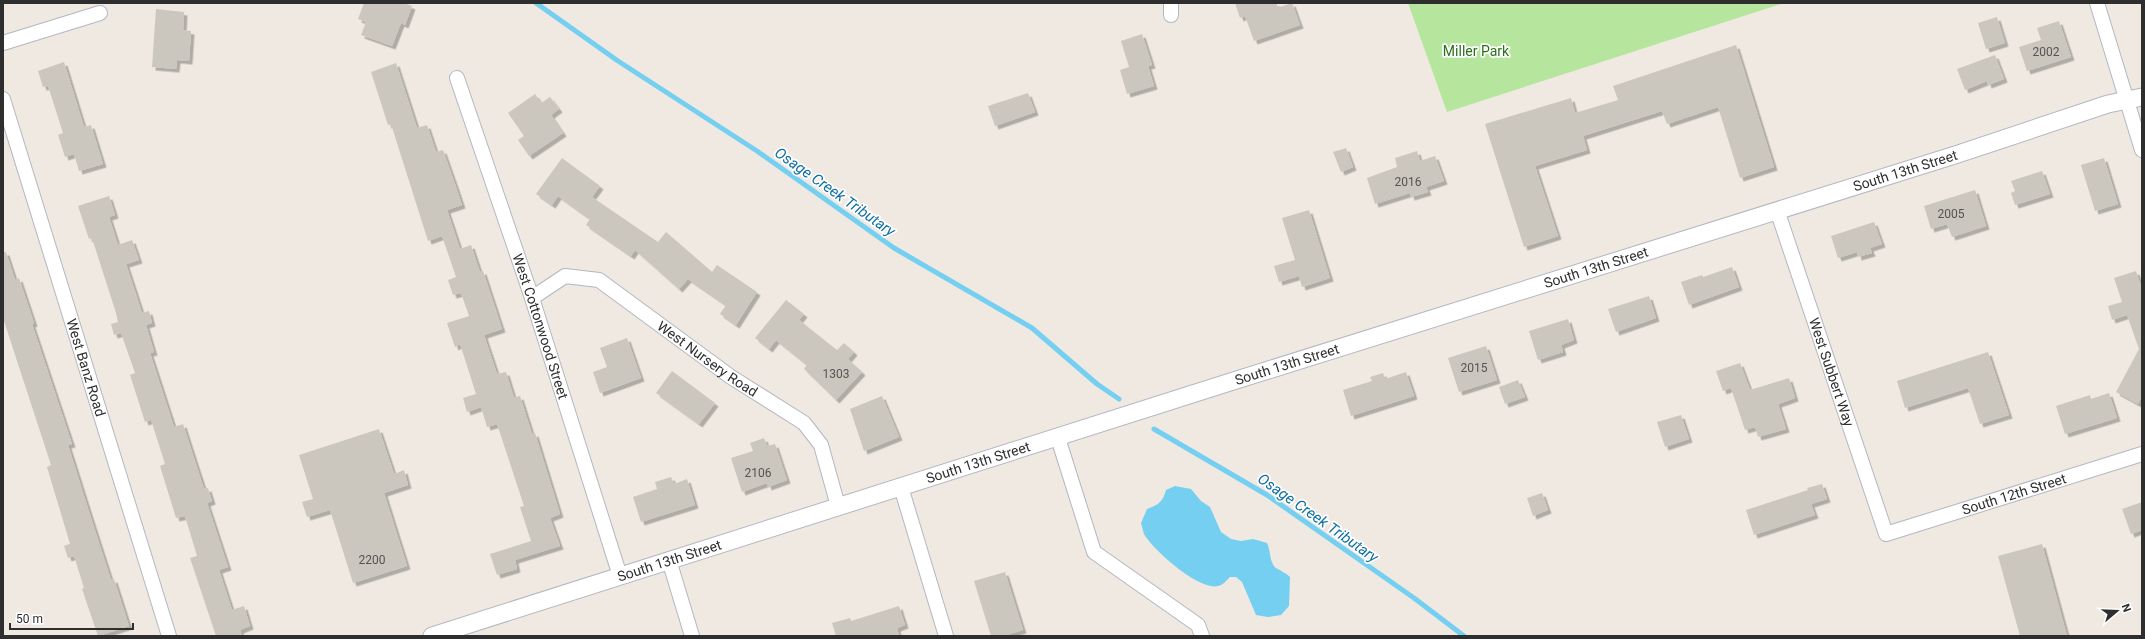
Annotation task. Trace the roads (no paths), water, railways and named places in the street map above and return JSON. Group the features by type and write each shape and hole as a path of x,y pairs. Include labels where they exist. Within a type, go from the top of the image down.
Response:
{"street":[{"path":"2097,3 2134,98 2142,150"},
{"path":"3,43 100,13"},
{"name":"West Cottonwood Street","path":"457,78 532,298 620,576"},
{"name":"South 13th Street","path":"432,636 2108,104 2134,98"},
{"name":"West Banz Road","path":"3,99 169,636"},
{"name":"West Subbert Way","path":"1777,210 1886,534"},
{"name":"West Nursery Road","path":"532,298 565,276 599,280 731,377 804,423 821,445 838,506"},
{"path":"1058,438 1094,552 1198,625 1202,636"},
{"name":"South 12th Street","path":"1886,534 2142,454"},
{"path":"901,486 946,636"},
{"path":"669,560 692,636"}],"water":[{"path":"1175,486 1191,489 1201,501 1210,507 1221,532 1231,539 1241,541 1253,539 1267,543 1274,566 1290,577 1289,606 1281,615 1268,617 1256,615 1242,582 1236,577 1230,577 1223,584 1218,586 1210,586 1200,582 1177,568 1149,541 1144,534 1141,523 1147,509 1160,502 1166,490"}],"waterway":[{"name":"Osage Creek Tributary","path":"536,3 618,61 757,151 894,248 1032,328 1097,384 1119,399"},
{"name":"Osage Creek Tributary","path":"1154,429 1267,495 1414,598 1464,636"}],"park label":[{"name":"Miller Park","path":"1476,51"}]}
